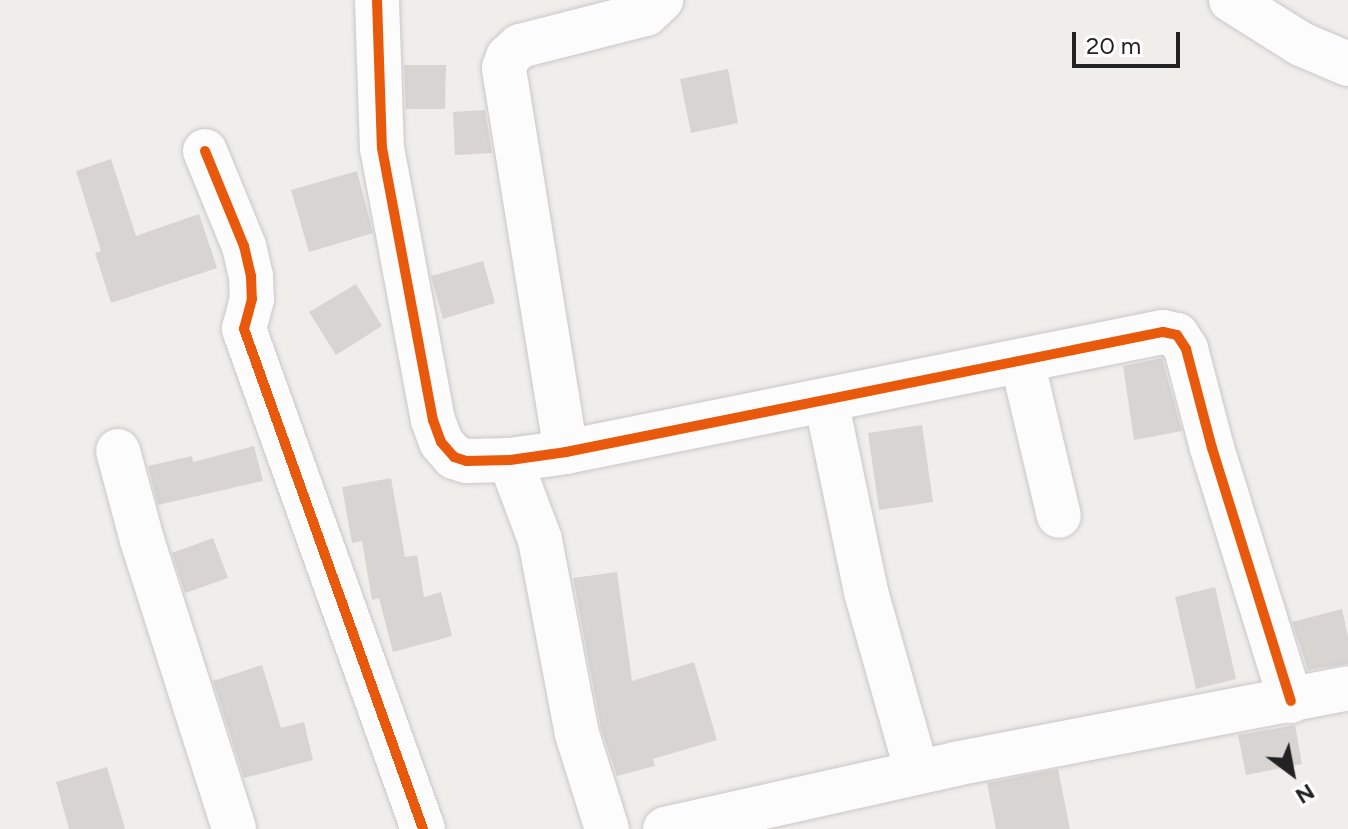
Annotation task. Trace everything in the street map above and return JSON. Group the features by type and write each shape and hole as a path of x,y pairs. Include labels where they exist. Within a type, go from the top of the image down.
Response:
{"street":[{"path":"377,0 382,148 433,420 441,442 454,457 466,461 510,460 566,452 1163,332 1177,335 1186,349 1212,448 1291,701"},
{"path":"566,452 504,68 508,57 520,46 646,14 661,0"},
{"path":"1231,0 1301,44 1348,64"},
{"path":"205,151 244,246 251,276 252,299 244,329 423,829"},
{"path":"1022,361 1059,516"},
{"path":"826,400 866,592 917,772"},
{"path":"118,451 142,540 234,829"},
{"path":"510,460 540,540 577,734 607,829"},
{"path":"665,829 812,813 917,772 1348,688"}],"building":[{"path":"404,65 446,65 445,109 406,109"},
{"path":"728,69 738,123 691,133 680,79"},
{"path":"485,110 492,153 455,155 453,112"},
{"path":"111,159 136,236 199,214 217,268 111,303 95,253 101,251 76,171"},
{"path":"357,171 373,233 309,252 291,190"},
{"path":"483,261 495,303 443,319 431,276"},
{"path":"356,284 382,326 336,355 309,312"},
{"path":"1162,358 1182,431 1134,440 1123,366"},
{"path":"922,425 933,502 879,510 868,433"},
{"path":"254,446 263,481 158,505 148,466 192,456 193,462"},
{"path":"391,478 405,557 417,555 424,597 441,592 452,636 393,652 379,598 372,600 362,541 352,543 342,487"},
{"path":"213,538 228,578 185,593 172,553"},
{"path":"617,572 632,681 694,662 717,740 653,759 655,766 617,776 601,728 573,578"},
{"path":"1215,587 1236,679 1196,689 1175,597"},
{"path":"1342,609 1348,637 1348,664 1308,670 1292,622"},
{"path":"262,665 281,728 304,722 313,760 244,778 213,681"},
{"path":"1295,725 1302,764 1246,775 1238,735"},
{"path":"107,767 125,829 69,829 56,782"},
{"path":"1058,769 1070,829 996,829 987,783"}],"cycle path":[{"path":"377,0 382,148 433,420 441,442 454,457 466,461 510,460 566,452 1163,332 1177,335 1186,349 1212,448 1291,701"},
{"path":"205,151 244,246 251,276 252,299 244,329 423,829"}]}
